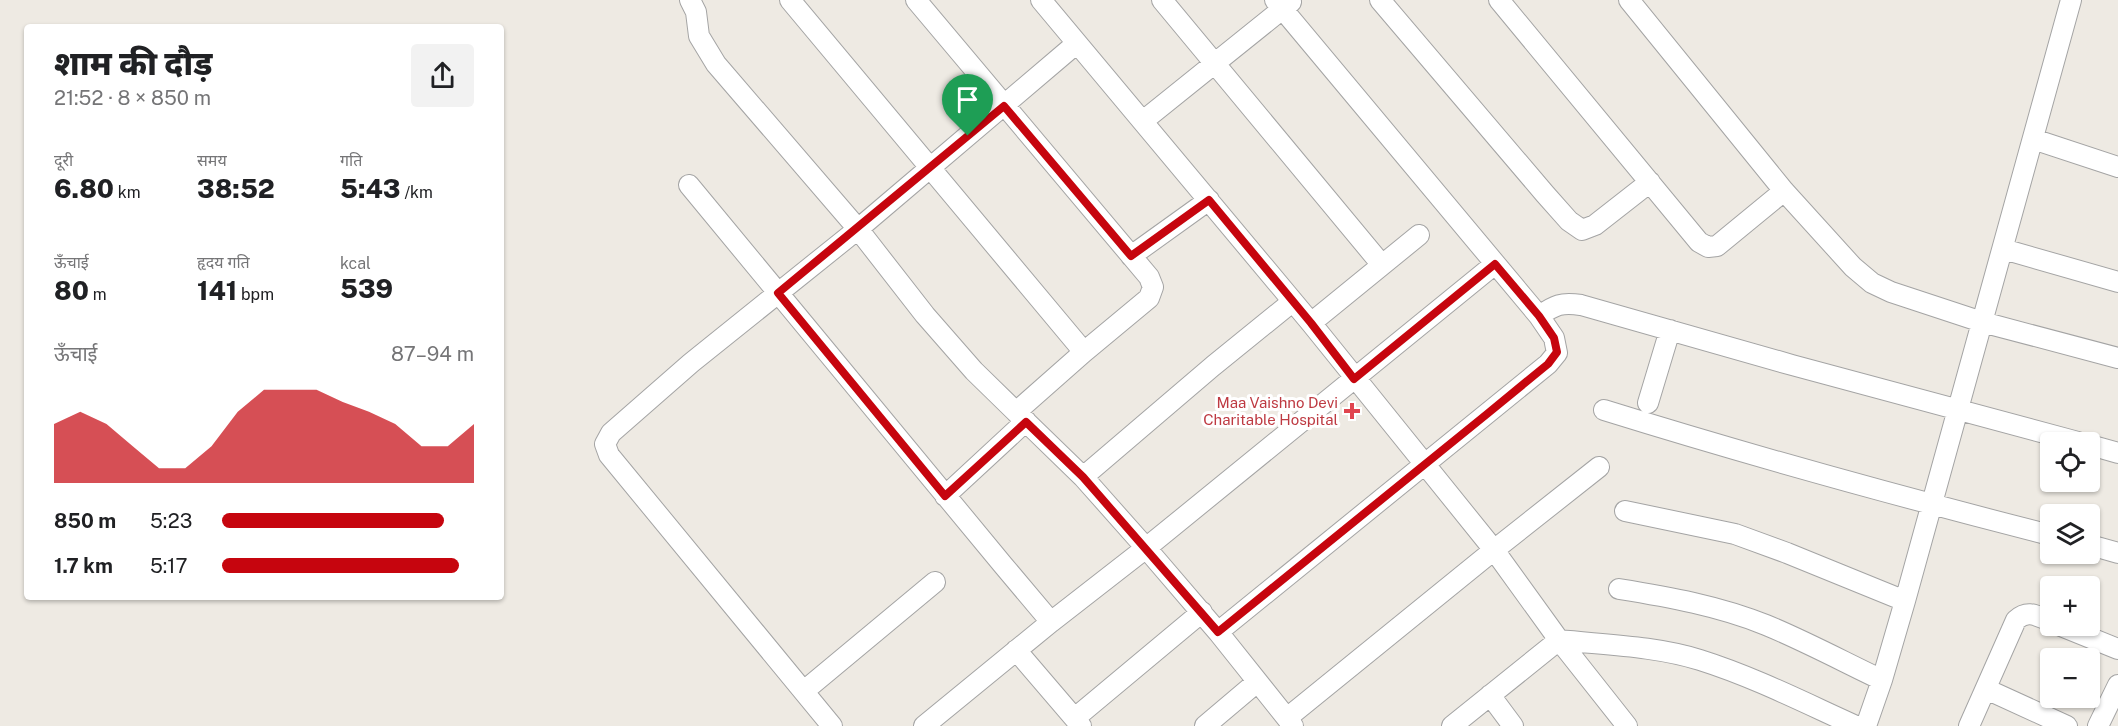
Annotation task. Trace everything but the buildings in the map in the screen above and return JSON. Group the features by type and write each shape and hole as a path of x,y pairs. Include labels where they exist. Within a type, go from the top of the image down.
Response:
{"street":[{"path":"690,0 696,12 699,36 716,64 858,229 953,347 1083,477 1202,612 1290,722 1494,550 1599,467"},
{"path":"790,0 1084,352"},
{"path":"916,0 1149,277 1153,287 1149,298 1084,352 945,496"},
{"path":"1041,0 1311,323 1354,379 1426,465 1494,550 1559,640 1627,726"},
{"path":"1162,0 1383,266"},
{"path":"1380,0 1545,194 1569,221 1582,230 1595,225 1650,182"},
{"path":"1499,0 1699,242 1708,247 1717,246 1784,191"},
{"path":"1629,0 1784,191 1853,267 1872,283 1891,292 1982,322 2118,358"},
{"path":"1866,726 1905,601 2071,0"},
{"path":"1143,121 1215,63 1283,3 1539,316 1554,338 1557,352 1548,364 1426,465 1218,632"},
{"path":"832,726 616,464 605,444 611,434 691,363 858,229 1077,43"},
{"path":"2032,140 2118,167"},
{"path":"688,185 1051,622"},
{"path":"1131,256 1209,200"},
{"path":"1311,323 1419,236"},
{"path":"2003,249 2118,282"},
{"path":"924,726 1495,264"},
{"path":"1083,477 1292,302"},
{"path":"1539,316 1564,302 1581,305 2040,432"},
{"path":"1648,403 1670,330"},
{"path":"1604,410 1711,443 2040,533"},
{"path":"2100,448 2118,453"},
{"path":"1625,511 1736,534 1905,601"},
{"path":"2100,548 2118,553"},
{"path":"804,691 935,582"},
{"path":"1619,588 1680,599 1766,625 1882,680"},
{"path":"1016,650 1078,722 1202,612"},
{"path":"1969,726 2016,620 2023,614 2040,617"},
{"path":"2086,636 2118,649"},
{"path":"1452,726 1559,640 1641,648 1698,660 1755,680 1856,726"},
{"path":"1205,726 1257,682"},
{"path":"2098,726 2118,685"},
{"path":"1986,689 2067,726"},
{"path":"1490,695 1513,726"}],"place":[{"name":"Maa Vaishno Devi Charitable Hospital","path":"1352,411"}],"route":[{"path":"1004,106 1131,256 1209,200 1311,323 1354,379 1495,264 1539,316 1554,338 1557,352 1548,364 1426,465 1218,632 1083,477 1026,422 945,496 778,293 968,136 1004,106"}]}
